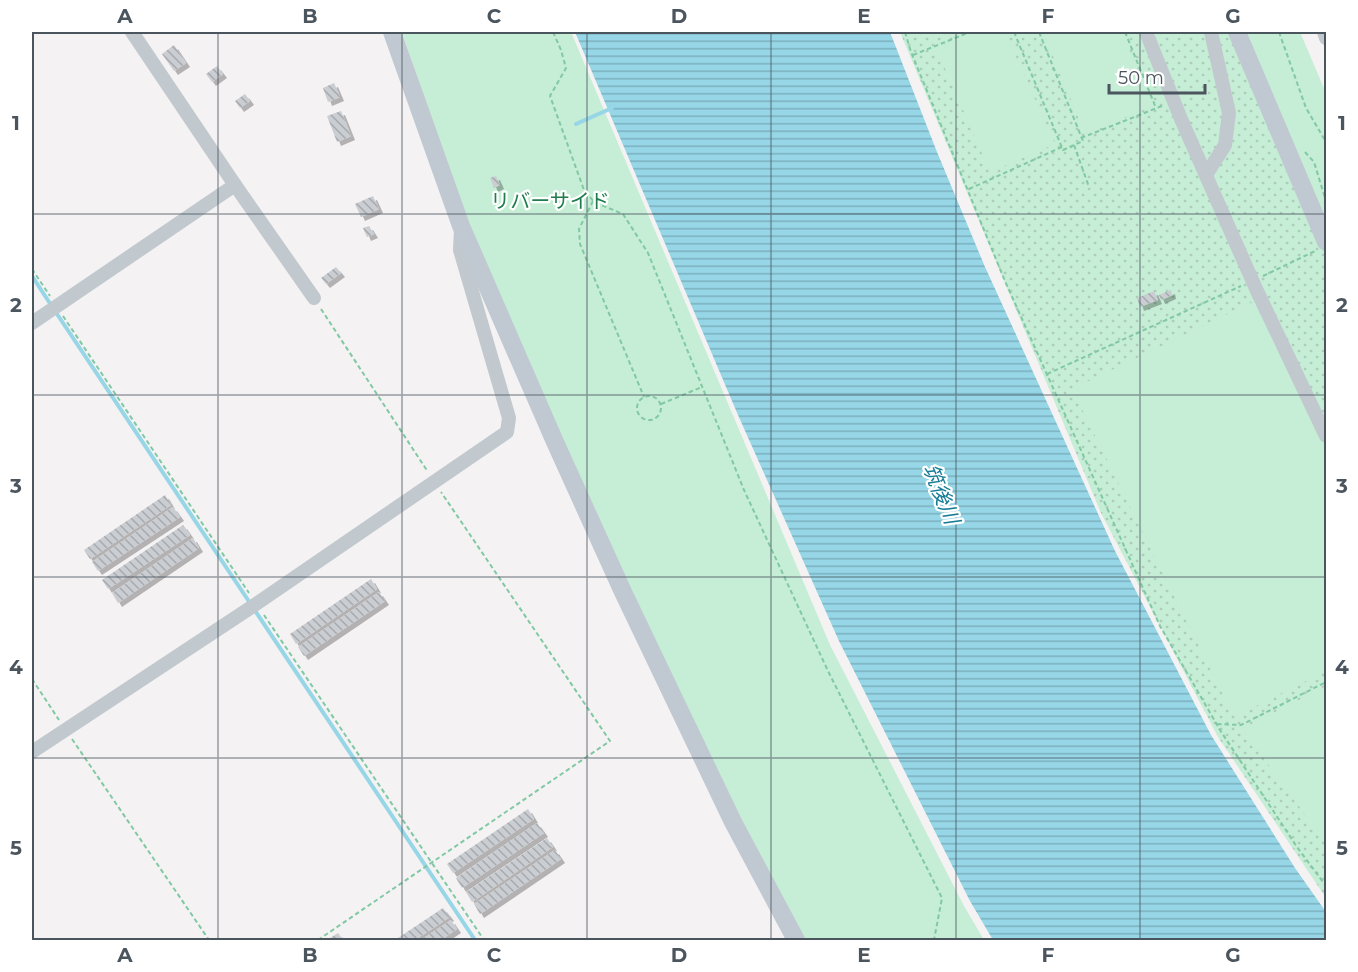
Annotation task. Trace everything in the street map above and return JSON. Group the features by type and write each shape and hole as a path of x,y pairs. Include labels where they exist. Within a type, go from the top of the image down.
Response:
{"street":[{"path":"132,32 314,298"},
{"path":"392,32 461,226 555,442 623,592 734,822 796,940"},
{"path":"1146,32 1252,281 1326,436"},
{"path":"1206,175 1225,146 1229,113 1211,32"},
{"path":"1237,32 1321,246"},
{"path":"1324,32 1326,38"},
{"path":"32,323 235,185"},
{"path":"32,752 256,604 507,432 509,418 460,250 461,226"}],"path":[{"path":"554,32 566,68 550,96 584,190 593,201 623,214 648,253 744,490 834,681 942,898 934,940"},
{"path":"905,32 1005,281 1160,626 1217,724 1296,847 1326,886"},
{"path":"913,55 970,32"},
{"path":"1014,32 1063,150 1083,141 1039,32"},
{"path":"1125,32 1156,108"},
{"path":"1279,32 1306,108 1326,142"},
{"path":"1081,138 1174,102"},
{"path":"1074,145 1089,187"},
{"path":"968,190 1062,147"},
{"path":"593,201 579,229 579,244 644,397"},
{"path":"1047,374 1252,281 1321,246"},
{"path":"32,269 484,940"},
{"path":"314,298 609,741 318,940"},
{"path":"660,404 702,387"},
{"path":"651,396 660,404 659,415 652,420 645,420 636,408 639,400 644,397 651,396"},
{"path":"32,679 209,940"},
{"path":"1217,724 1241,725 1326,682"}],"green space":[{"name":"リバーサイド","path":"402,32 571,32 830,645 964,906 984,940 803,940 768,878 620,572 468,225"},
{"path":"900,32 1235,32 1326,229 1326,898 1218,737 1101,513"},
{"path":"973,32 1005,32 1055,144 990,172 936,48"},
{"path":"1043,32 1122,32 1153,106 1085,134"},
{"path":"1243,32 1300,32 1326,93 1326,223"},
{"path":"1255,301 1326,439 1326,671 1234,717 1072,389"},
{"path":"1326,686 1326,843 1242,729"}],"water":[{"name":"筑後川","path":"575,32 890,32 985,267 1115,551 1211,735 1295,868 1326,912 1326,940 993,940 970,901 839,641 738,415"}],"building":[{"path":"174,45 186,63 174,71 162,54"},
{"path":"217,66 223,74 212,82 206,74"},
{"path":"334,83 340,97 328,102 323,88"},
{"path":"245,94 250,101 240,108 235,101"},
{"path":"341,111 351,136 337,142 327,116"},
{"path":"496,176 500,185 494,188 490,178"},
{"path":"373,196 379,209 361,217 355,204"},
{"path":"369,226 374,234 367,237 363,228"},
{"path":"336,267 341,273 326,284 321,278"},
{"path":"1171,290 1172,295 1161,300 1159,295"},
{"path":"1154,291 1158,300 1140,307 1137,298"},
{"path":"165,495 171,505 90,559 84,550"},
{"path":"173,507 180,517 98,571 92,562"},
{"path":"183,525 190,535 108,589 102,580"},
{"path":"193,538 199,548 118,603 112,593"},
{"path":"371,579 377,589 296,644 290,634"},
{"path":"379,592 385,601 304,656 298,647"},
{"path":"528,809 534,819 453,873 447,864"},
{"path":"537,823 544,833 462,888 456,878"},
{"path":"547,838 553,847 472,902 466,892"},
{"path":"555,850 561,859 480,914 474,904"},
{"path":"443,908 450,917 415,940 395,940"},
{"path":"451,920 457,929 441,940 421,940"},
{"path":"338,933 343,940 327,940"}],"waterway":[{"path":"576,124 612,108"},
{"path":"32,276 51,305"},
{"path":"55,311 475,940"}]}
